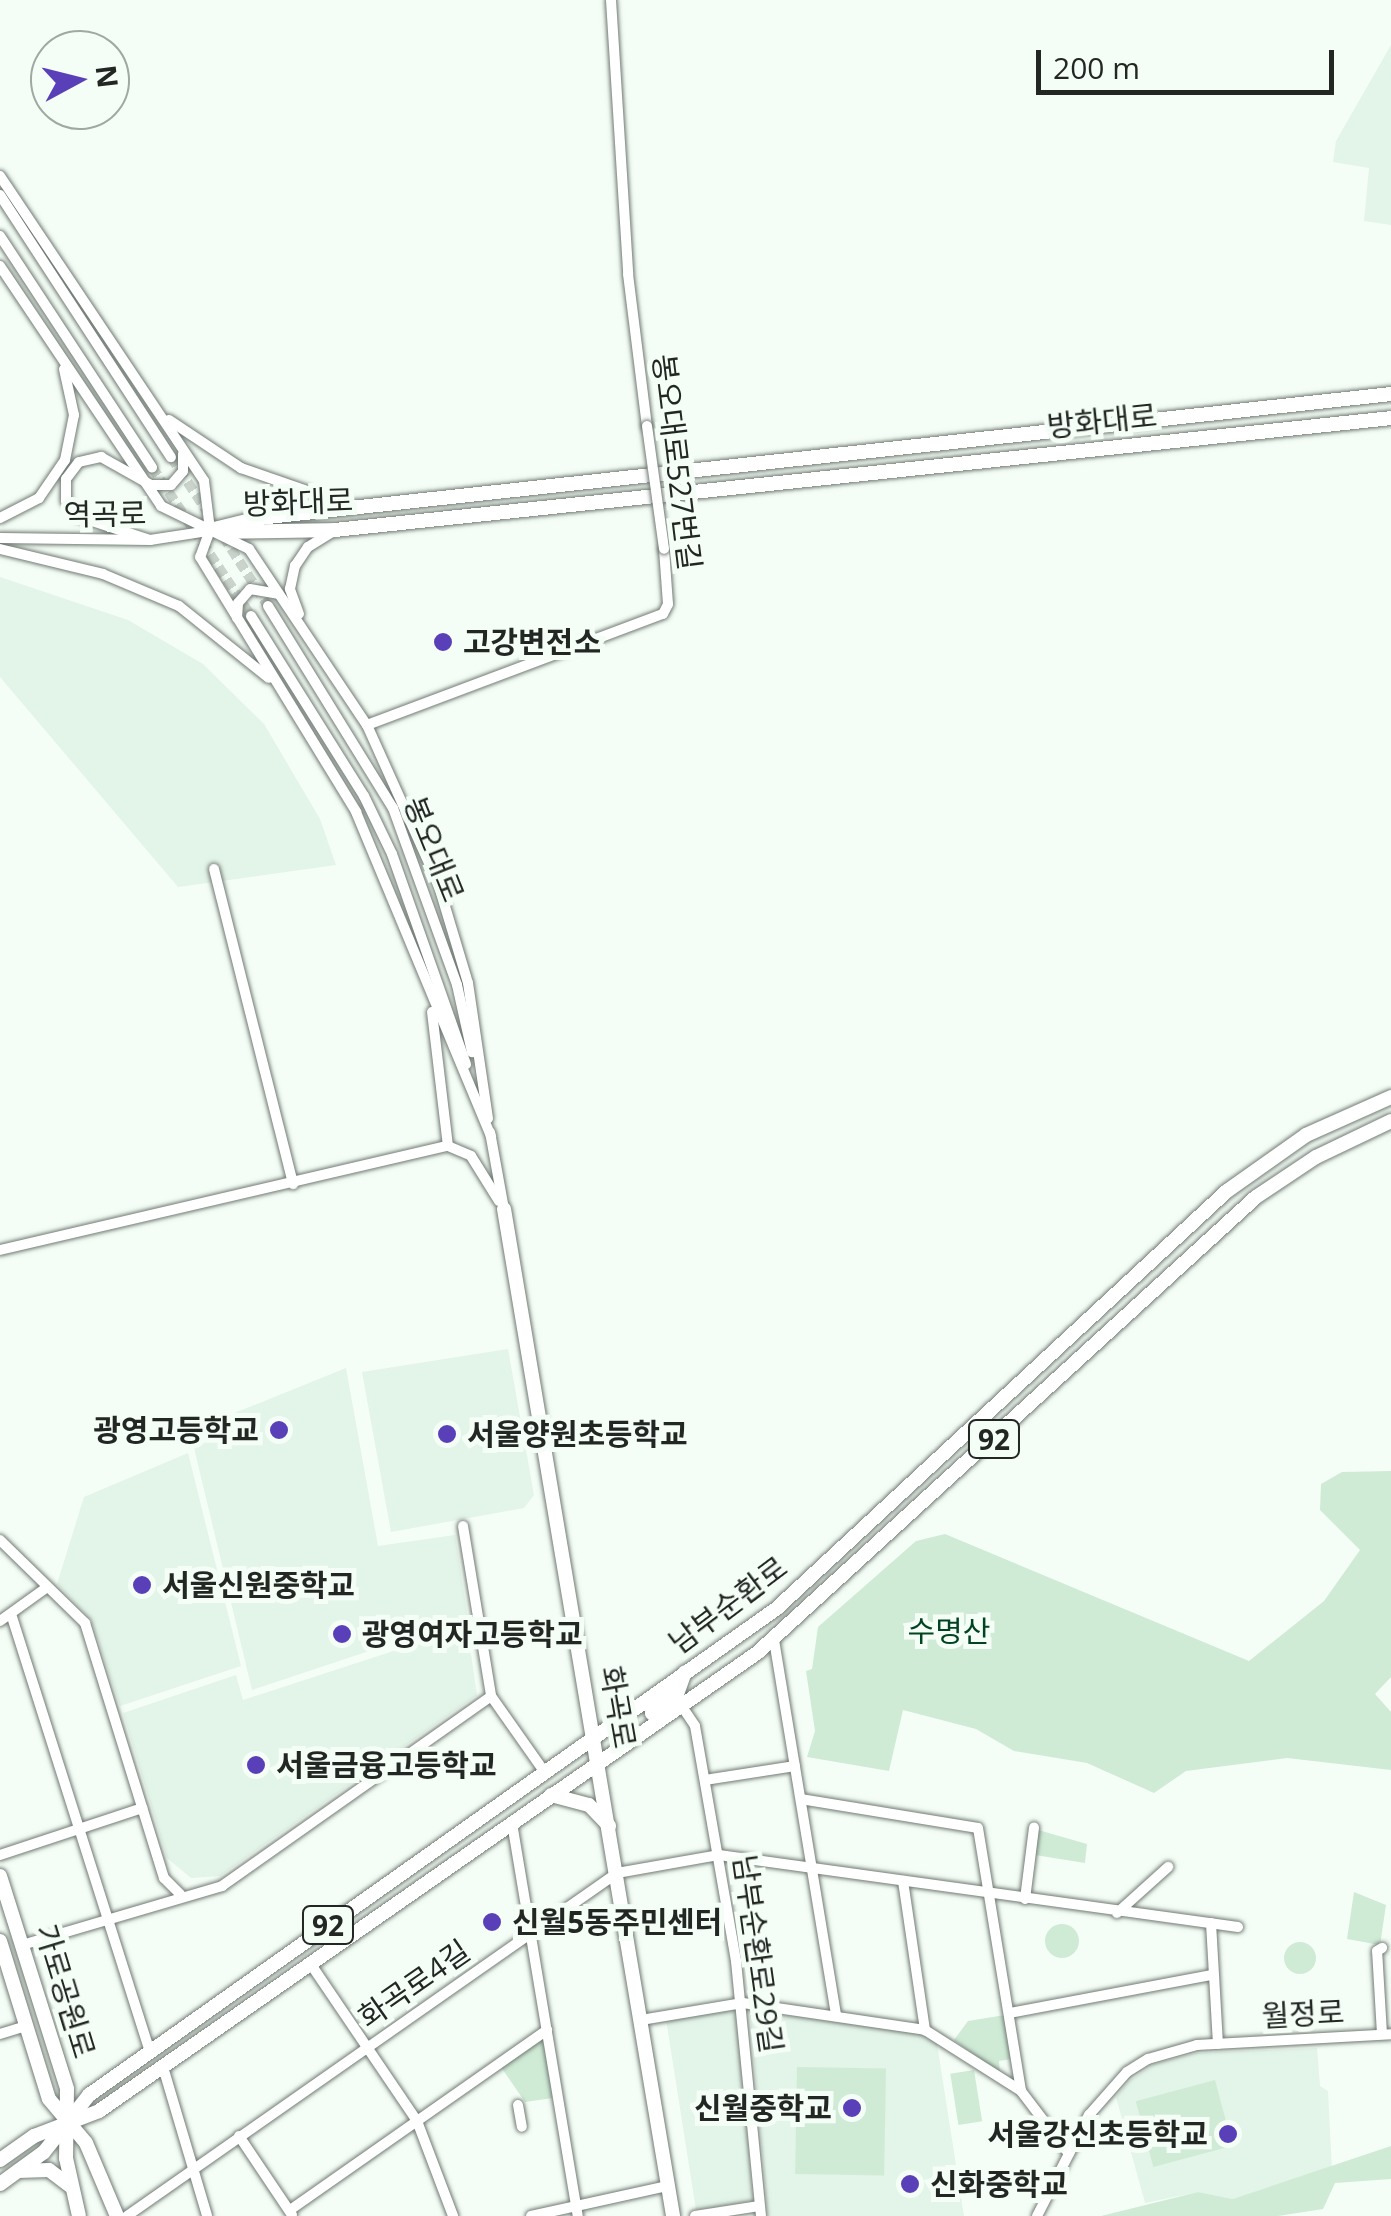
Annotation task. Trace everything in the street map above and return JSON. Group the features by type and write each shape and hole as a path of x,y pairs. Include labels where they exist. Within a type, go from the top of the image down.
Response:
{"main road":[{"name":"방화대로","path":"210,530 259,518 1391,394"},
{"name":"방화대로","path":"210,530 264,536 336,530 1391,418"},
{"name":"남부순환로","path":"0,2160 34,2136 69,2124 89,2096 776,1609 1226,1191 1306,1136 1391,1097"},
{"name":"남부순환로","path":"0,2184 69,2124 163,2066 774,1640 1256,1197 1316,1158 1391,1121"},
{"name":"화곡로","path":"504,1209 673,2216"},
{"path":"659,1720 652,1713 677,1694 686,1672"},
{"path":"531,1809 531,1801 552,1783 542,1773"},
{"path":"550,1795 589,1805 609,1826"},
{"name":"가로공원로","path":"0,1876 67,2088 66,2158 79,2216"},
{"name":"가로공원로","path":"0,1940 49,2099 86,2143 117,2216"},
{"path":"18,2171 58,2173 76,2195"}],"street":[{"name":"봉오대로527번길","path":"367,725 662,614 668,604 628,274 612,0"},
{"path":"0,176 204,480 210,530 200,557 238,626 288,696 356,812 431,1001 491,1136"},
{"path":"0,195 171,456"},
{"path":"0,236 152,467"},
{"path":"0,266 161,506 250,549 367,725 443,899 468,982 491,1136"},
{"path":"0,518 39,498 65,460 74,415 61,358"},
{"path":"159,412 241,468 361,508"},
{"path":"150,540 84,520 64,491 72,469 91,458 111,459 140,478 171,485 184,471 182,448"},
{"name":"역곡로","path":"0,538 150,540 210,530"},
{"path":"304,630 291,577 300,555 336,530"},
{"path":"0,549 103,574 179,606 288,696"},
{"path":"238,626 238,604 250,590 282,598"},
{"name":"봉오대로","path":"268,606 353,736 413,854 457,985 504,1209"},
{"name":"봉오대로","path":"250,616 333,740 392,854 491,1136"},
{"path":"214,869 293,1184"},
{"path":"431,1001 448,1146"},
{"path":"0,1250 448,1146 472,1156 504,1209"},
{"path":"464,1526 491,1696 542,1773"},
{"path":"0,1540 85,1623 164,1878 180,1894"},
{"path":"46,1588 6,1619 150,2053"},
{"path":"774,1640 836,2016"},
{"path":"22,1945 180,1894 222,1886 491,1696"},
{"name":"남부순환로29길","path":"681,1705 696,1726 743,2002 760,2211"},
{"path":"705,1780 795,1766"},
{"path":"801,1799 978,1828 992,1894 1021,2092"},
{"path":"0,1854 142,1808"},
{"path":"512,1822 578,2216"},
{"path":"1024,1899 1034,1828"},
{"path":"617,1872 719,1855 1238,1927"},
{"path":"1117,1912 1168,1867"},
{"name":"화곡로4길","path":"127,2216 617,1872"},
{"path":"903,1882 926,2030"},
{"path":"1211,1924 1218,2044"},
{"path":"1382,1948 1377,1951 1386,2034"},
{"path":"310,1964 417,2121 453,2216"},
{"path":"1010,2013 1212,1975"},
{"path":"641,2020 743,2002 926,2030 1021,2092 1069,2154"},
{"path":"0,2034 27,2026"},
{"path":"239,2136 291,2213 546,2030"},
{"name":"월정로","path":"1037,2216 1089,2115 1127,2072 1173,2050 1386,2034"},
{"path":"163,2066 208,2216"},
{"path":"518,2105 522,2127"},
{"path":"531,2216 575,2202 668,2186"},
{"path":"695,2216 760,2211"}],"shaded area":[{"path":"1391,45 1391,225 1364,221 1369,168 1333,162 1336,141"},
{"path":"0,577 128,620 203,664 264,724 320,819 336,865 178,887 0,677"},
{"name":"서울양원초등학교","path":"508,1349 534,1495 524,1508 391,1532 362,1372"},
{"path":"346,1368 378,1546 455,1535 468,1618 252,1690 190,1431"},
{"path":"188,1453 241,1666 120,1706 91,1619 57,1584 84,1497"},
{"name":"서울금융고등학교","path":"467,1627 477,1695 220,1876 191,1878 167,1858 123,1713 236,1675 243,1700"},
{"path":"729,2009 737,2016 753,2201 696,2210 666,2019"},
{"name":"신월중학교","path":"756,2011 922,2034 937,2044 964,2216 768,2216 750,2015"},
{"name":"서울강신초등학교","path":"1317,2048 1320,2086 1328,2091 1332,2171 1233,2199 1198,2192 1145,2203 1116,2097 1128,2082 1154,2064 1196,2053"}],"green space":[{"name":"수명산","path":"1391,1471 1391,1677 1375,1694 1391,1712 1391,1770 1287,1758 1186,1771 1154,1793 1087,1763 1014,1751 976,1729 903,1710 889,1771 807,1757 815,1731 806,1671 812,1669 818,1627 916,1541 945,1534 1249,1661 1324,1601 1360,1550 1320,1510 1321,1484 1342,1472"},
{"path":"1038,1830 1087,1844 1085,1863 1035,1855"},
{"path":"1354,1892 1386,1905 1380,1945 1347,1939"},
{"path":"1062,1924 1074,1929 1079,1941 1074,1953 1062,1958 1050,1953 1045,1941 1050,1929"},
{"path":"1300,1942 1311,1947 1316,1958 1311,1969 1300,1974 1289,1969 1284,1958 1289,1947"},
{"path":"1005,2015 1012,2059 999,2061 1000,2073 954,2040 968,2021"},
{"path":"544,2037 553,2098 525,2102 501,2067"},
{"path":"797,2067 886,2069 884,2176 795,2174"},
{"path":"974,2070 982,2121 958,2125 950,2074"},
{"path":"1215,2080 1233,2146 1153,2167 1136,2101"},
{"path":"1391,2146 1391,2179 1335,2183 1323,2209 1278,2216 1101,2216 1198,2192 1233,2199"}],"tunnel":[{"path":"171,457 208,513"},
{"path":"152,467 251,616"},
{"path":"223,536 268,606"}],"place":[{"name":"고강변전소","path":"443,642"},
{"name":"광영고등학교","path":"279,1430"},
{"name":"서울양원초등학교","path":"447,1434"},
{"name":"서울신원중학교","path":"142,1585"},
{"name":"광영여자고등학교","path":"342,1634"},
{"name":"서울금융고등학교","path":"256,1765"},
{"name":"신월5동주민센터","path":"492,1922"},
{"name":"신월중학교","path":"852,2108"},
{"name":"서울강신초등학교","path":"1228,2134"},
{"name":"신화중학교","path":"910,2184"}]}
